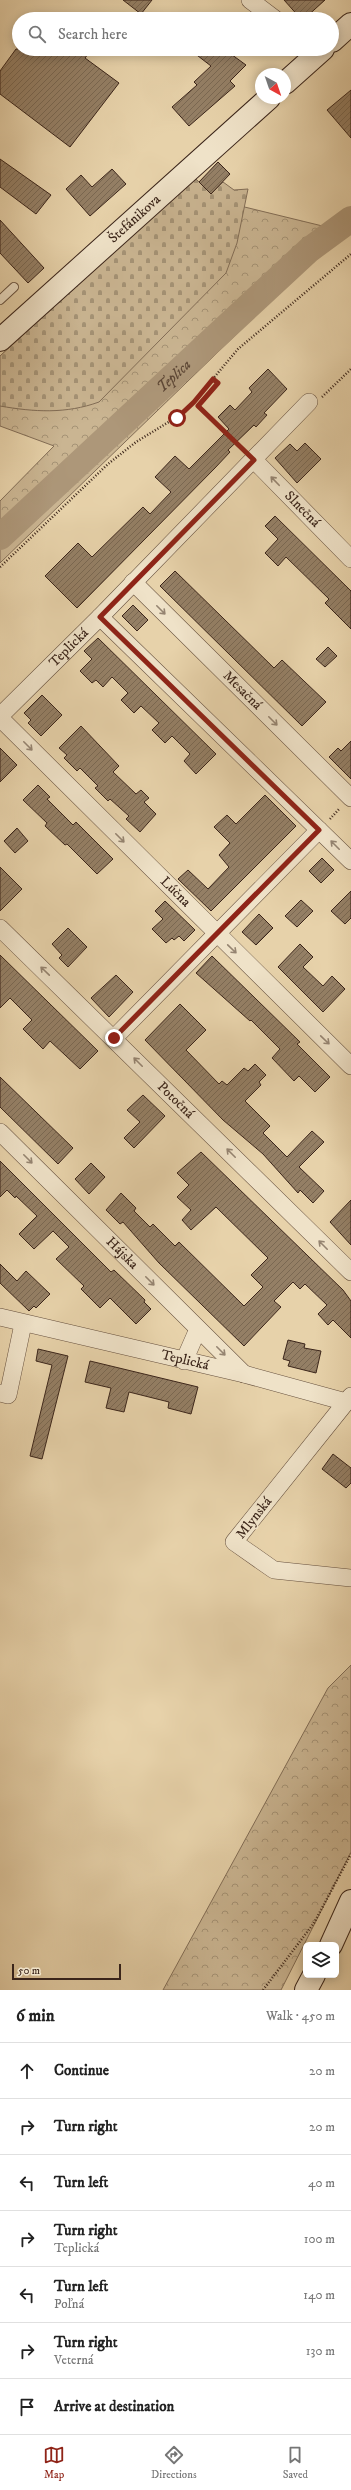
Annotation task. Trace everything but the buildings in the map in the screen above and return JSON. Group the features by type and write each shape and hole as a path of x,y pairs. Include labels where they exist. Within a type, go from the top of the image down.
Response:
{"street":[{"path":"250,0 266,12"},
{"path":"339,34 351,24"},
{"path":"291,77 314,56"},
{"name":"Štefánikova","path":"0,340 262,104"},
{"name":"Teplická","path":"0,717 100,617 309,402"},
{"name":"Slnečná","path":"254,460 351,558"},
{"name":"Mesačná","path":"133,582 351,798"},
{"path":"100,617 351,861"},
{"name":"Lúčna","path":"0,717 216,934 351,1066"},
{"path":"114,1038 319,830"},
{"name":"Potočná","path":"0,928 114,1038 351,1272"},
{"name":"Hájska","path":"0,1132 244,1374"},
{"name":"Teplická","path":"0,1317 23,1324 349,1399"},
{"path":"0,1393 8,1395 23,1324"},
{"path":"184,1361 198,1329"},
{"name":"Mlynská","path":"349,1399 234,1542 274,1570 351,1578"},
{"path":"332,1942 351,1901"},
{"path":"306,1990 312,1978"}],"lane":[{"path":"0,300 14,287"}],"path":[{"path":"0,567 108,464 136,442 185,412 251,337 351,254"},
{"path":"309,402 318,401 351,369"},
{"path":"213,379 218,383 198,406 254,460"},
{"path":"319,830 351,798"},
{"path":"263,1990 314,1924 351,1854"}],"green space":[{"path":"195,178 211,194 223,182 234,190 248,189 237,243 226,273 99,402 74,409 50,411 25,410 0,406 0,356"},
{"path":"183,192 343,231 0,563 0,501 54,446 0,426 0,356"},
{"path":"351,1665 351,1852 305,1942 303,1942 303,1947 281,1990 163,1990 328,1688"}],"waterway":[{"name":"Teplica","path":"0,537 309,250 351,219"}],"route":[{"path":"114,1038 319,830 100,617 254,460 198,406 218,383 213,379 185,412 177,418"}]}
